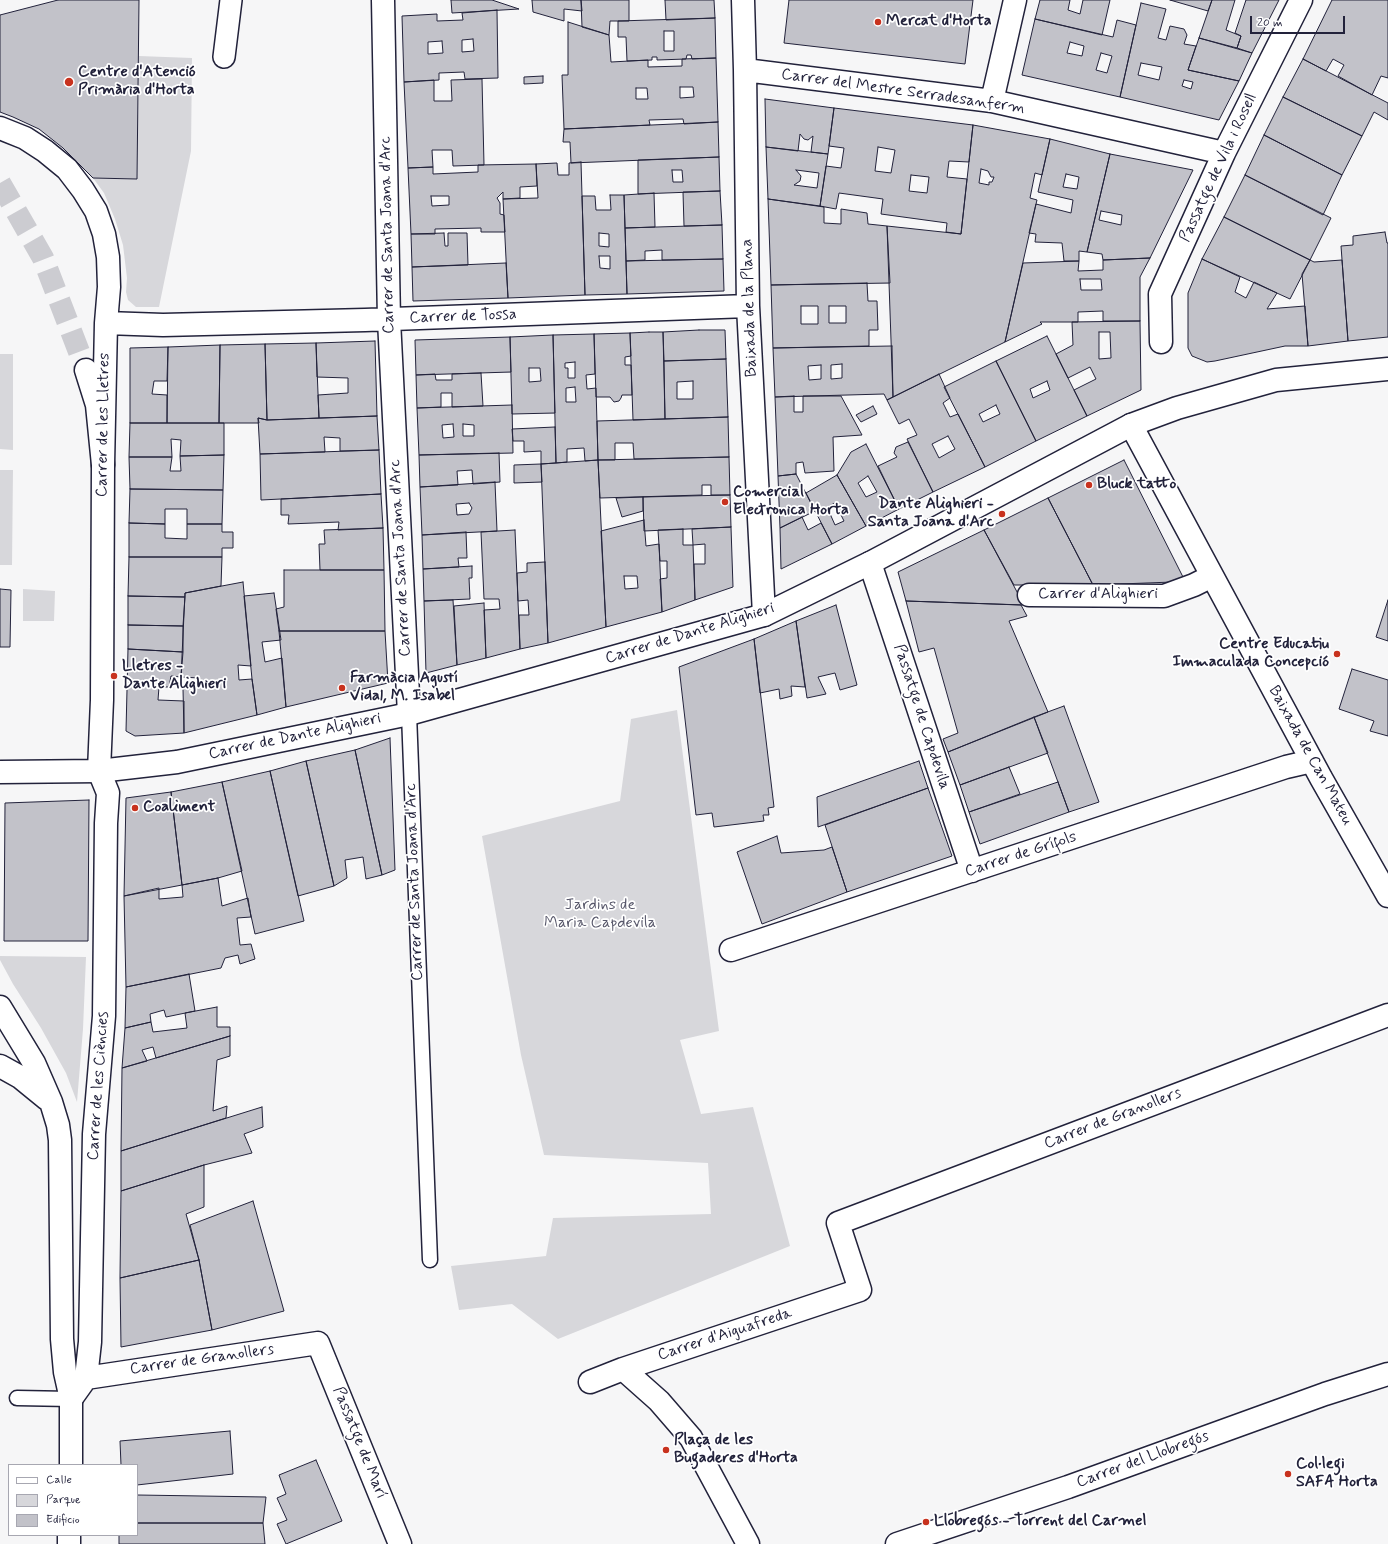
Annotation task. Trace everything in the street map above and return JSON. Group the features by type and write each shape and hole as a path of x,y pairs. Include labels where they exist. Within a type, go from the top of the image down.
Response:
{"street":[{"path":"224,57 231,0"},
{"name":"Carrer de Santa Joana d'Arc","path":"383,0 389,320 409,714"},
{"name":"Baixada de la Plana","path":"743,0 748,306 764,615"},
{"path":"992,101 1015,0"},
{"name":"Passatge de Vila i Rosell","path":"1161,342 1160,294 1224,153 1301,0"},
{"name":"Carrer del Mestre Serradesanferm","path":"745,70 992,101 1224,153"},
{"name":"Carrer de les Lletres","path":"0,128 24,138 45,151 67,168 96,211 104,234 108,257 109,287 106,323 103,465 102,700 99,771"},
{"name":"Carrer de Tossa","path":"106,323 163,326 389,320 748,306"},
{"name":"Carrer de Dante Alighieri","path":"0,772 99,771 177,762 409,714 764,615 870,563 1131,425 1176,408 1276,380 1388,369"},
{"path":"86,370 97,405 103,465"},
{"name":"Baixada de Can Mateu","path":"1131,425 1312,761 1388,896"},
{"name":"Passatge de Capdevila","path":"870,563 972,871"},
{"name":"Carrer d'Alighieri","path":"1029,595 1164,596 1194,585 1212,576"},
{"name":"Carrer de Grífols","path":"731,950 1286,767 1312,761"},
{"name":"Carrer de les Ciències","path":"71,1399 86,1378 90,1342 94,1134 104,1016 106,822 108,793 99,771"},
{"path":"0,1007 34,1063 51,1102 58,1124 60,1140 62,1339 65,1372 71,1399 71,1464"},
{"name":"Carrer de Granollers","path":"860,1290 838,1223 1388,1015"},
{"path":"0,1066 20,1077 51,1102"},
{"name":"Carrer d'Aiguafreda","path":"590,1382 623,1369 860,1290"},
{"name":"Carrer de Granollers","path":"86,1378 318,1343"},
{"name":"Passatge de Marí","path":"318,1343 400,1544"},
{"path":"623,1369 659,1401 691,1438 748,1544"},
{"name":"Carrer del Llobregós","path":"897,1544 1068,1487 1326,1394 1388,1374"}],"lane":[{"name":"Carrer de Santa Joana d'Arc","path":"409,714 430,1260"},
{"path":"17,1398 71,1399"}],"green space":[{"path":"139,56 192,58 191,151 159,307 136,307 128,300 126,292 127,278 123,245 115,219 104,193 93,178 137,179"},
{"path":"0,354 13,354 13,450 0,449"},
{"path":"0,470 13,470 12,565 0,565"},
{"path":"23,589 55,591 54,621 23,621"},
{"name":"Jardins de Maria Capdevila","path":"677,710 719,1031 680,1040 701,1114 753,1107 790,1246 558,1339 512,1304 459,1310 451,1266 546,1256 553,1218 711,1214 708,1163 544,1155 521,1055 482,836 620,801 631,719"},
{"path":"0,956 86,957 83,1029 77,1102 66,1073 41,1028 13,984 0,960"}],"building":[{"name":"Centre d'Atenció Primària d'Horta","path":"58,0 139,0 137,179 93,178 63,148 39,129 0,112 0,15"},
{"path":"451,0 492,0 519,9 452,13"},
{"path":"532,0 581,0 582,11 564,9 564,21 533,12"},
{"path":"581,0 629,0 629,21 610,21 609,35 582,27"},
{"path":"665,0 714,0 715,18 666,20"},
{"name":"Mercat d'Horta","path":"789,0 973,0 965,64 784,43"},
{"path":"1040,0 1070,0 1068,10 1080,14 1083,0 1110,0 1102,35 1035,19"},
{"path":"1170,0 1212,0 1208,11"},
{"path":"1212,0 1235,0 1226,30 1241,36 1237,48 1199,38"},
{"path":"1246,0 1279,0 1252,53 1237,48 1241,36 1235,33"},
{"path":"1332,0 1388,0 1388,78 1381,76 1372,95 1338,76 1344,65 1333,59 1326,71 1303,59"},
{"path":"1141,3 1166,9 1158,38 1166,40 1170,26 1184,29 1187,35 1184,44 1196,46 1188,70 1239,81 1219,120 1120,97","holes":["1141,63 1162,67 1159,80 1138,75","1184,80 1193,82 1191,89 1182,86"]},
{"path":"497,10 498,78 465,79 464,72 439,73 439,80 404,82 402,16 437,14 437,21 463,20 462,13","holes":["473,39 474,51 462,52 462,40","442,41 443,53 428,54 428,42"]},
{"path":"715,18 716,58 692,59 691,55 687,55 686,59 657,60 657,57 652,57 652,60 627,61 626,37 618,37 618,21","holes":["664,31 674,31 674,51 664,51"]},
{"path":"1035,19 1113,37 1117,20 1136,25 1120,97 1022,75","holes":["1070,42 1084,46 1082,56 1067,53","1101,53 1112,56 1107,73 1096,70"]},
{"path":"568,22 609,35 611,62 648,60 648,67 682,66 682,59 716,58 718,122 684,124 683,119 649,120 650,125 564,129 562,75 568,75","holes":["680,87 693,87 694,97 680,98","636,88 647,88 648,99 636,99"]},
{"path":"1199,38 1252,53 1239,81 1188,70"},
{"path":"1303,59 1388,103 1388,120 1374,112 1362,136 1283,97"},
{"path":"543,76 543,83 524,84 524,77"},
{"path":"482,79 484,165 453,166 452,150 432,150 433,167 408,168 404,82 434,80 434,101 452,101 451,80"},
{"path":"1283,97 1362,136 1342,175 1264,135"},
{"path":"765,99 834,108 828,154 811,152 813,136 808,140 804,139 800,134 798,151 766,147"},
{"path":"834,108 973,125 969,162 949,161 947,177 967,179 961,234 946,232 947,223 881,214 883,199 839,193 836,209 820,206 826,166 841,168 844,148 829,146","holes":["878,147 895,150 891,173 875,171","911,175 929,177 927,193 909,191"]},
{"path":"718,122 719,157 571,163 570,142 563,142 564,129"},
{"path":"973,125 1050,139 1042,175 1035,173 1030,198 1037,200 1005,342 893,397 887,226 961,234","holes":["981,169 988,171 991,177 994,177 992,182 989,182 989,185 979,183"]},
{"path":"1264,135 1342,175 1323,215 1245,175"},
{"path":"1050,139 1110,154 1087,252 1079,251 1079,261 1064,261 1062,243 1035,242 1036,234 1029,233 1036,204 1071,213 1073,200 1038,192","holes":["1066,174 1079,177 1077,189 1063,187"]},
{"path":"766,147 828,154 820,206 768,199","holes":["796,170 819,173 817,188 794,185 800,181 801,176"]},
{"path":"1110,154 1193,170 1150,258 1103,260 1102,254 1087,252","holes":["1101,211 1122,215 1121,225 1099,220"]},
{"path":"719,157 720,191 638,194 638,160","holes":["672,170 682,170 683,182 673,182"]},
{"path":"581,162 585,295 508,298 503,199 538,198 536,164 557,163 558,175 569,175 569,163"},
{"path":"536,164 537,186 520,187 520,198 503,199 503,192 497,198 500,203 500,214 504,215 505,232 481,232 481,228 435,229 435,234 411,234 408,168 433,167 433,174 478,172 478,165","holes":["431,196 449,196 449,205 432,206"]},
{"path":"1245,175 1331,218 1310,260 1224,217"},
{"path":"720,191 722,225 684,226 683,192"},
{"path":"654,193 655,227 625,228 624,195"},
{"path":"610,195 624,195 627,294 585,295 582,196 595,196 596,210 611,210","holes":["599,233 609,234 609,247 599,246","599,256 610,256 610,269 600,268"]},
{"path":"768,199 824,207 824,223 841,224 841,209 867,213 868,224 887,226 890,283 771,285"},
{"path":"1224,217 1310,260 1290,299 1202,259"},
{"path":"722,225 723,259 662,260 662,250 645,251 645,260 626,261 625,228"},
{"path":"1385,232 1388,243 1388,337 1348,341 1341,246 1353,245 1353,236"},
{"path":"444,233 445,246 448,246 448,233 467,233 468,265 412,267 411,234"},
{"path":"1150,258 1140,277 1140,321 1103,321 1103,311 1078,312 1078,322 1040,322 1042,324 1005,342 1023,263 1079,261 1078,271 1103,270 1103,260","holes":["1080,279 1101,279 1102,290 1081,290"]},
{"path":"723,259 724,291 627,294 626,261"},
{"path":"1202,259 1240,277 1235,292 1246,298 1254,282 1277,293 1267,309 1305,306 1308,346 1285,346 1207,362 1192,356 1188,348 1188,293"},
{"path":"1310,260 1314,262 1342,260 1348,341 1308,346 1302,274"},
{"path":"506,263 508,298 413,301 412,267"},
{"path":"867,283 868,301 877,301 878,330 869,330 869,346 773,348 771,285","holes":["801,306 818,306 818,324 801,324","829,306 846,306 846,323 829,323"]},
{"path":"1140,321 1141,390 1087,416 1074,390 1096,379 1090,367 1068,378 1056,354 1073,345 1072,322","holes":["1099,332 1110,332 1111,358 1099,359"]},
{"path":"725,330 726,359 664,361 663,332"},
{"path":"663,332 665,419 633,420 630,333"},
{"path":"630,333 631,356 625,357 625,365 631,365 632,395 622,395 619,401 614,402 610,397 596,397 594,334"},
{"path":"594,334 595,374 586,375 587,389 596,388 598,460 585,461 584,448 567,449 567,462 556,463 553,335","holes":["575,362 575,378 568,378 568,368 565,368 565,363","575,387 576,402 566,402 566,388"]},
{"path":"553,335 555,413 512,414 510,337","holes":["529,368 540,368 541,381 529,382"]},
{"path":"1047,336 1087,416 1036,441 996,361","holes":["1047,381 1050,390 1033,398 1030,389"]},
{"path":"510,337 511,372 416,375 415,340"},
{"path":"375,341 377,416 319,418 318,395 348,393 348,378 317,377 316,343"},
{"path":"316,343 319,418 267,420 265,344"},
{"path":"265,344 267,420 258,418 259,423 219,423 220,345"},
{"path":"220,345 219,423 167,423 168,347"},
{"path":"892,346 893,397 887,400 884,394 775,397 773,348","holes":["842,364 842,378 831,379 831,365","821,365 821,379 809,380 808,366"]},
{"path":"168,347 167,381 154,381 152,394 167,395 167,423 130,423 130,348"},
{"path":"726,359 728,417 665,419 664,361","holes":["693,381 693,399 677,399 677,382"]},
{"path":"996,361 1036,441 985,467 944,387","holes":["996,405 1000,414 983,422 979,414"]},
{"path":"481,373 483,406 452,407 452,393 441,393 441,407 417,408 416,375 435,374 436,380 452,380 452,374"},
{"path":"939,374 950,398 943,403 950,417 958,414 985,467 933,492 907,439 917,435 909,419 899,424 887,400","holes":["948,436 955,449 939,458 932,444"]},
{"path":"794,396 794,412 803,412 803,396 841,396 862,435 833,437 834,471 805,473 803,462 796,463 796,474 778,476 775,397"},
{"path":"512,405 513,453 419,455 417,408","holes":["453,424 454,437 443,438 442,425","463,424 474,425 474,436 463,436"]},
{"path":"873,406 877,414 861,422 856,415"},
{"path":"377,416 379,450 340,451 340,438 324,437 325,452 260,454 258,418 267,420"},
{"path":"728,417 729,457 634,459 633,443 615,443 615,460 598,460 597,421"},
{"path":"130,423 224,423 224,455 180,456 181,440 171,439 172,457 129,457"},
{"path":"555,427 556,463 541,464 541,451 524,452 524,441 513,441 512,429"},
{"path":"908,442 933,492 899,509 878,466 897,457 894,453 896,447"},
{"path":"866,444 899,509 866,526 837,475 851,452","holes":["868,476 877,492 866,497 858,483"]},
{"path":"379,450 381,494 261,500 260,454"},
{"path":"499,453 500,482 473,484 472,470 457,471 458,485 420,487 419,455"},
{"path":"224,455 223,490 130,489 129,457 172,457 170,471 181,471 180,456"},
{"path":"729,457 730,495 711,495 711,485 702,485 702,495 600,498 598,460"},
{"path":"598,460 606,627 548,643 541,464"},
{"path":"1124,460 1183,577 1173,582 1093,585 1048,498"},
{"path":"541,464 542,482 514,483 514,465"},
{"path":"796,474 815,511 780,528 778,476"},
{"path":"837,475 866,526 832,544 806,493","holes":["835,503 844,521 835,525 827,507"]},
{"path":"495,482 497,531 422,535 420,487","holes":["469,503 472,508 469,514 457,515 456,504"]},
{"path":"130,489 223,490 222,524 187,524 187,509 165,509 165,524 129,523"},
{"path":"381,494 383,528 338,530 339,522 288,524 289,515 281,515 281,499"},
{"path":"730,495 731,527 644,531 643,497"},
{"path":"643,497 643,511 622,517 616,498"},
{"path":"1048,498 1093,585 1014,585 984,530"},
{"path":"802,517 808,530 821,523 832,544 781,569 780,528"},
{"path":"644,520 646,546 659,544 662,612 606,627 601,531","holes":["624,576 637,576 638,588 625,589"]},
{"path":"129,523 165,524 165,538 187,539 187,524 222,524 222,532 233,532 233,548 222,548 222,557 129,557"},
{"path":"731,527 733,587 695,600 694,564 705,564 705,544 693,545 692,529"},
{"path":"383,528 384,570 320,570 319,544 325,544 324,530"},
{"path":"683,529 683,545 693,545 695,600 662,612 660,579 667,578 667,561 660,561 658,530"},
{"path":"515,530 520,649 486,658 484,610 500,609 499,599 484,599 481,532"},
{"path":"984,530 1024,605 906,601 898,572"},
{"path":"466,532 467,558 458,558 459,567 423,569 422,535"},
{"path":"129,557 222,557 221,586 185,593 185,597 128,596"},
{"path":"545,562 548,643 520,649 519,615 529,615 528,600 518,601 517,573 527,572 527,563"},
{"path":"472,566 472,578 469,578 470,599 424,601 423,569"},
{"path":"284,570 384,570 385,631 279,631 276,609 284,607"},
{"path":"243,582 251,666 238,665 239,680 252,679 257,715 184,733 183,689 198,686 199,678 181,677 185,593"},
{"path":"0,589 11,590 10,647 0,647"},
{"path":"274,593 281,640 262,642 265,662 282,658 286,707 257,715 244,596"},
{"path":"128,596 185,597 183,626 128,625"},
{"path":"453,600 457,665 426,673 424,601"},
{"path":"1388,600 1388,641 1376,637"},
{"path":"906,601 1021,605 1027,616 1009,621 1048,712 948,752 943,739 958,733 934,648 919,652"},
{"path":"484,603 486,658 457,665 454,606"},
{"path":"836,605 857,685 840,690 835,673 818,677 826,694 807,698 796,621"},
{"path":"796,621 805,687 791,686 792,696 780,699 779,689 760,693 754,639"},
{"path":"128,625 183,626 183,652 128,649"},
{"path":"279,631 385,631 388,683 286,707"},
{"path":"754,639 774,807 768,808 769,815 763,815 764,821 714,827 712,813 696,815 679,667"},
{"path":"128,649 183,652 181,677 171,676 169,687 159,687 158,700 184,701 184,733 135,736 126,731"},
{"path":"1352,669 1388,680 1388,736 1370,731 1374,721 1339,709"},
{"path":"1064,706 1099,802 1069,812 1034,717"},
{"path":"1034,717 1048,753 960,785 948,752"},
{"path":"390,738 395,870 382,875 355,750"},
{"path":"355,750 382,875 366,879 363,857 345,860 347,878 334,886 306,761"},
{"path":"306,761 334,886 298,896 270,771"},
{"path":"919,761 928,788 818,827 817,797"},
{"path":"1009,767 1020,794 969,812 960,785"},
{"path":"270,771 304,921 255,934 222,782"},
{"path":"222,782 242,871 218,878 182,885 171,792"},
{"path":"1058,782 1069,812 980,844 969,812"},
{"path":"928,788 952,856 847,892 825,825"},
{"path":"171,792 182,885 124,896 126,798"},
{"path":"89,800 88,941 4,941 5,803"},
{"path":"777,836 781,853 824,850 832,847 847,892 762,924 737,852"},
{"path":"218,878 222,906 248,898 251,917 237,918 240,945 251,944 255,959 240,964 238,955 225,958 221,968 126,987 124,896 159,888 159,899 183,897 182,885"},
{"path":"189,974 195,1011 166,1017 164,1010 150,1014 151,1022 125,1028 126,987"},
{"path":"217,1007 217,1027 230,1027 230,1036 156,1058 153,1047 142,1050 147,1061 122,1068 125,1028 151,1022 153,1032 187,1028 185,1013"},
{"path":"230,1036 230,1056 217,1060 213,1111 227,1106 226,1118 121,1151 122,1068"},
{"path":"262,1107 263,1127 244,1134 252,1153 204,1165 121,1191 121,1151"},
{"path":"204,1165 204,1207 186,1214 199,1260 120,1278 121,1191"},
{"path":"253,1201 284,1311 212,1330 199,1260 190,1225"},
{"path":"199,1260 212,1330 121,1347 120,1278"},
{"path":"230,1431 233,1474 138,1485 138,1464 121,1464 120,1441"},
{"path":"316,1460 342,1521 286,1544 277,1524 287,1520 277,1498 286,1494 279,1475"},
{"path":"138,1495 266,1497 263,1523 138,1523"},
{"path":"138,1523 263,1523 265,1544 119,1544 119,1536 138,1536"}],"tunnel":[{"path":"0,183 43,258 86,370"}],"place":[{"name":"Mercat d'Horta","path":"878,22"},
{"name":"Centre d'Atenció Primària d'Horta","path":"69,82"},
{"name":"Bluck tatto","path":"1089,485"},
{"name":"Comercial Electronica Horta","path":"725,502"},
{"name":"Dante Alighieri - Santa Joana d'Arc","path":"1002,514"},
{"name":"Centre Educatiu Immaculada Concepció","path":"1337,654"},
{"name":"Lletres - Dante Alighieri","path":"114,676"},
{"name":"Farmàcia Agustí Vidal, M. Isabel","path":"342,688"},
{"name":"Coaliment","path":"135,808"},
{"name":"Plaça de les Bugaderes d'Horta","path":"666,1450"},
{"name":"Col·legi SAFA Horta","path":"1288,1474"},
{"name":"Llobregós - Torrent del Carmel","path":"926,1522"}]}
